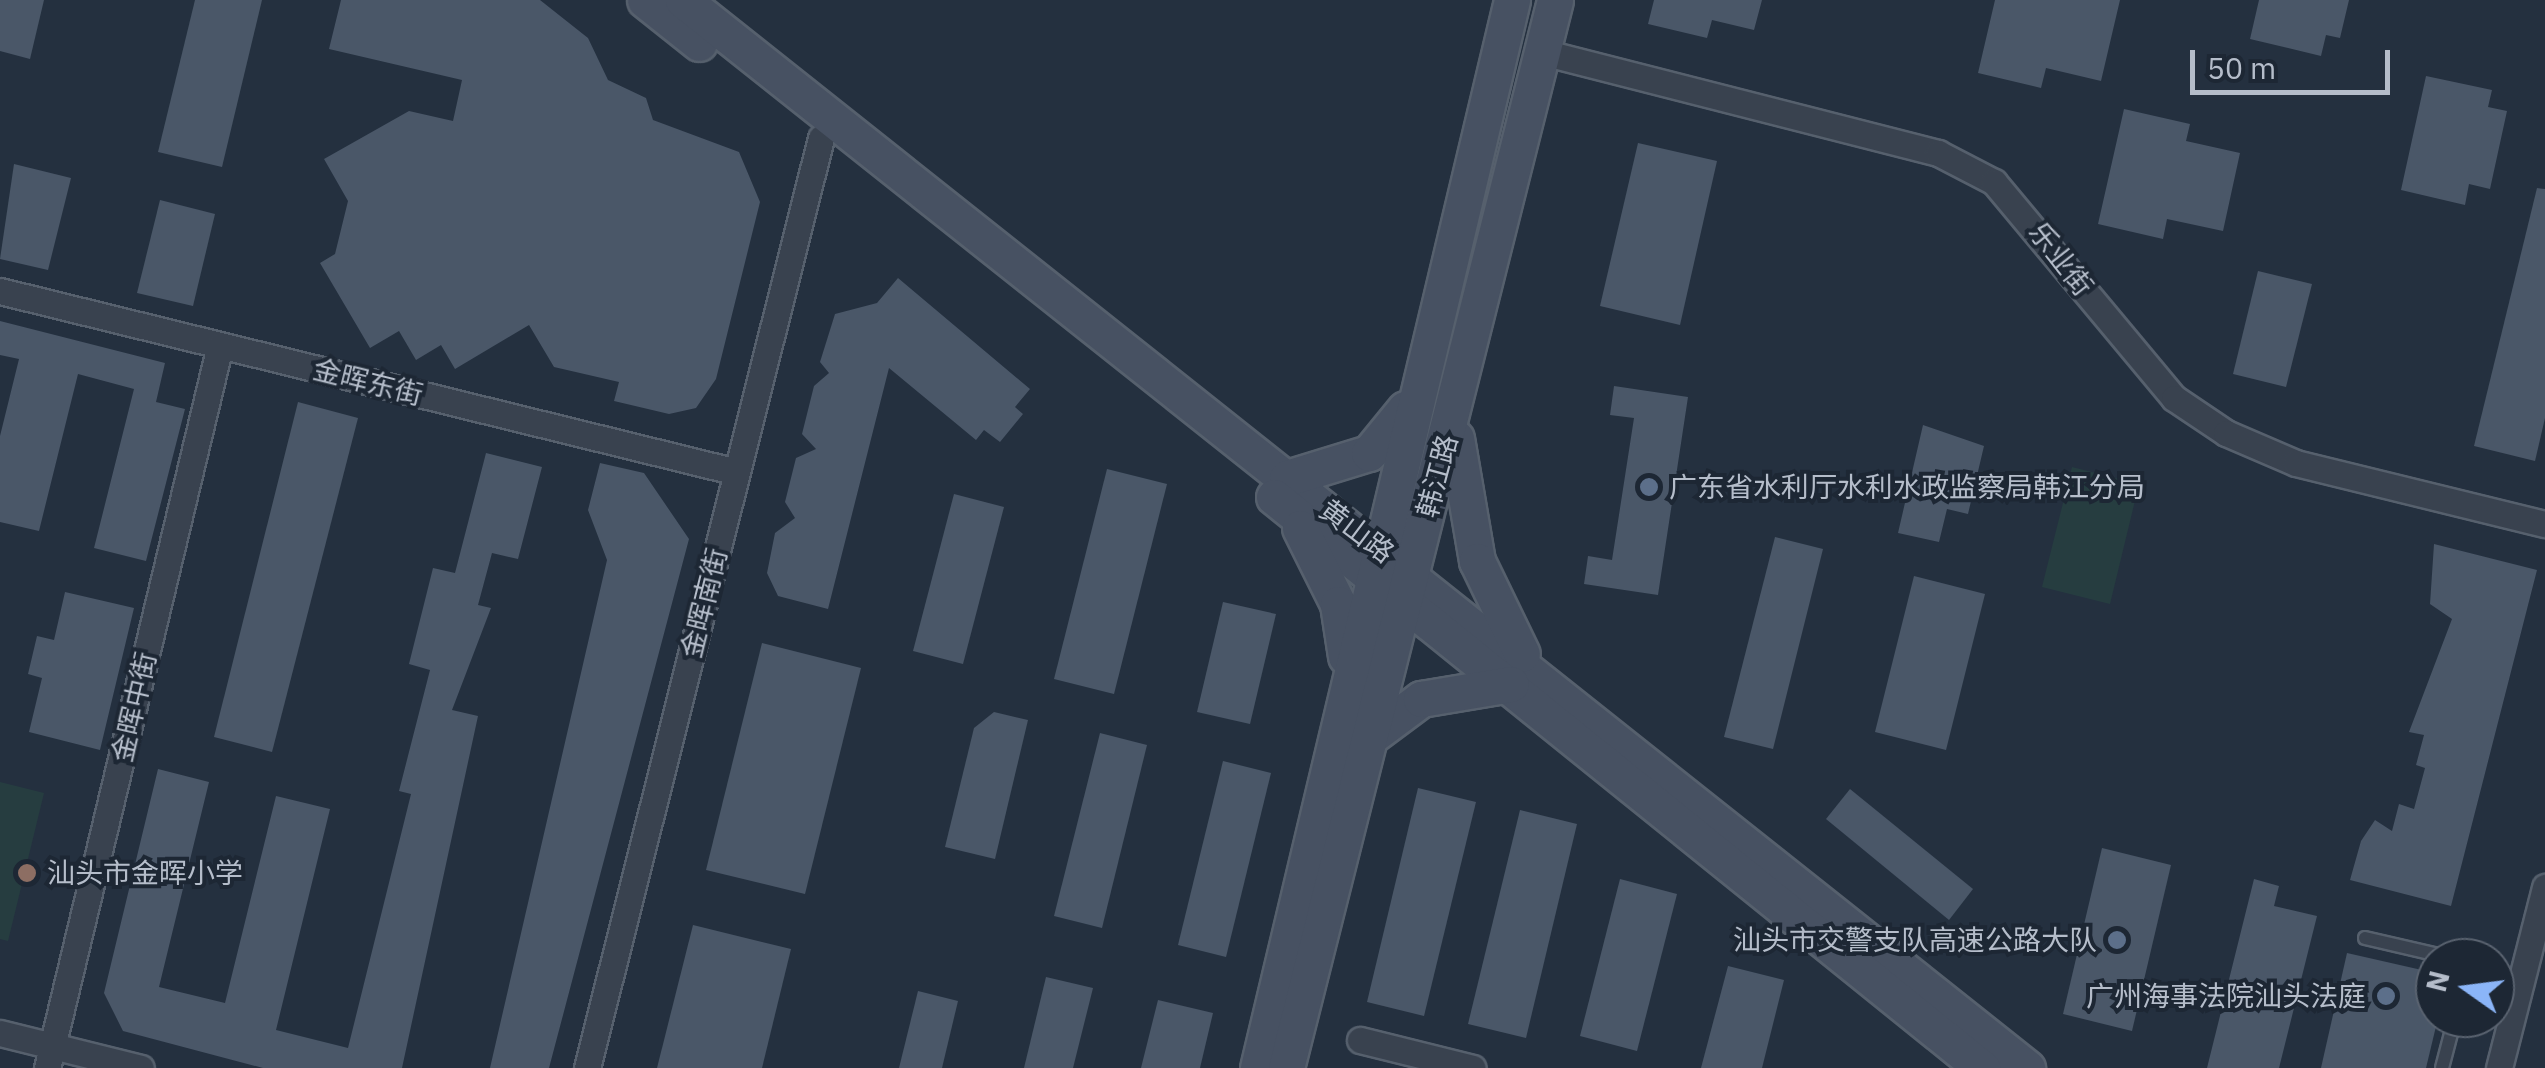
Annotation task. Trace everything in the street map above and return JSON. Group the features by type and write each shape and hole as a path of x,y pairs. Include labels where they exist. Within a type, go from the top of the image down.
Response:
{"street":[{"name":"黄山路","path":"645,0 1375,560 2026,1068"},
{"name":"黄山路","path":"683,0 1286,492"},
{"name":"韩江路","path":"1258,1068 1416,386 1512,0"},
{"name":"韩江路","path":"1286,1068 1366,741 1458,398 1555,0"},
{"name":"乐业街","path":"1542,52 1938,153 1994,182 2163,386 2226,432 2296,463 2545,524"},
{"name":"金晖南街","path":"588,1068 821,138"},
{"name":"金晖东街","path":"0,291 737,472"},
{"name":"金晖中街","path":"50,1057 220,345"},
{"path":"1349,678 1338,604 1286,492 1368,453 1396,430 1416,386"},
{"path":"1366,741 1421,699 1519,674 1465,514 1458,398"},
{"name":"黄山路","path":"1519,674 1982,1068"},
{"path":"2499,1068 2545,887"},
{"path":"0,1034 50,1057 141,1068"},
{"path":"1360,1040 1473,1068"}],"lane":[{"path":"2365,938 2415,950"},
{"path":"2442,1068 2450,1038"}],"green space":[{"path":"2072,467 2139,484 2110,604 2042,587"},
{"path":"0,782 44,793 8,941 0,939"}],"building":[{"path":"0,0 44,0 30,59 0,51"},
{"path":"195,0 262,0 222,167 158,152"},
{"path":"341,0 540,0 588,38 608,80 646,98 653,120 739,152 760,202 716,379 696,408 669,414 614,401 619,382 554,367 529,325 455,369 441,345 416,360 399,331 370,348 320,263 335,254 348,201 324,159 409,111 453,121 462,80 329,49"},
{"path":"1654,0 1762,0 1754,30 1712,20 1707,38 1648,24"},
{"path":"1995,0 2120,0 2101,81 2046,68 2041,88 1978,73"},
{"path":"2259,0 2349,0 2340,38 2326,35 2321,56 2250,39"},
{"path":"2426,76 2492,90 2488,107 2507,111 2490,189 2469,184 2465,205 2401,190"},
{"path":"2124,109 2190,124 2186,141 2240,153 2223,231 2167,219 2163,239 2098,224"},
{"path":"1638,143 1717,161 1680,325 1600,306"},
{"path":"14,164 71,178 48,270 0,259"},
{"path":"2537,188 2545,189 2545,418 2535,461 2474,446"},
{"path":"160,200 215,214 193,306 137,293"},
{"path":"2258,271 2312,284 2286,387 2233,374"},
{"path":"898,278 1030,389 1015,407 1023,414 1000,442 984,430 976,440 889,368 828,609 778,596 767,573 775,533 795,518 785,502 796,458 816,449 802,434 814,386 829,373 820,362 835,314 877,303"},
{"path":"0,321 165,363 156,402 185,409 146,561 94,548 134,389 78,374 39,531 0,522 0,436 19,359 0,355"},
{"name":"广东省水利厅水利水政监察局韩江分局","path":"1614,386 1688,397 1658,595 1584,584 1588,556 1612,560 1634,418 1610,415"},
{"path":"298,402 358,418 272,752 214,737"},
{"path":"1923,425 1984,446 1968,514 1947,509 1939,542 1898,533"},
{"path":"486,453 542,467 518,559 492,553 478,605 491,608 452,710 478,716 402,1068 263,1068 123,1031 104,993 158,769 209,782 159,987 225,1003 276,796 330,809 276,1030 348,1048 411,794 399,791 430,670 409,664 433,568 455,573"},
{"path":"600,463 644,473 689,539 549,1068 490,1068 607,560 588,510"},
{"path":"1107,469 1167,484 1114,694 1054,679"},
{"path":"954,494 1004,507 963,664 913,651"},
{"path":"1775,537 1823,549 1773,749 1724,737"},
{"path":"2434,544 2537,570 2451,906 2350,880 2361,841 2375,820 2392,831 2399,804 2414,809 2425,768 2416,765 2424,735 2409,732 2452,619 2430,604"},
{"path":"1914,576 1985,594 1946,750 1875,732"},
{"path":"65,592 134,608 100,750 29,732 42,678 28,674 37,636 54,640"},
{"path":"1223,602 1276,614 1250,724 1197,712"},
{"path":"762,643 861,668 805,894 706,870"},
{"path":"994,712 1028,720 995,859 945,847 974,728"},
{"path":"1100,733 1147,745 1102,928 1054,916"},
{"path":"1223,761 1271,773 1226,957 1178,945"},
{"path":"1418,788 1476,802 1424,1016 1367,1002"},
{"path":"1850,789 1973,889 1949,920 1826,819"},
{"path":"1520,810 1577,824 1526,1038 1468,1024"},
{"name":"汕头市交警支队高速公路大队","path":"2102,848 2171,865 2132,1031 2063,1014"},
{"path":"1620,879 1677,894 1637,1051 1580,1036"},
{"path":"2254,879 2279,886 2274,906 2317,916 2279,1068 2207,1068"},
{"path":"693,925 791,949 762,1068 657,1068"},
{"name":"广州海事法院汕头法庭","path":"2347,953 2415,968 2415,1038 2433,1038 2426,1068 2321,1068"},
{"path":"1728,966 1784,980 1762,1068 1701,1068"},
{"path":"1046,977 1093,988 1073,1068 1024,1068"},
{"path":"918,991 958,1001 942,1068 899,1068"},
{"path":"1158,1000 1213,1013 1200,1068 1141,1068"}],"place":[{"name":"广东省水利厅水利水政监察局韩江分局","path":"1649,487"},
{"name":"汕头市金晖小学","path":"27,873"},
{"name":"汕头市交警支队高速公路大队","path":"2117,940"},
{"name":"广州海事法院汕头法庭","path":"2386,996"}]}
